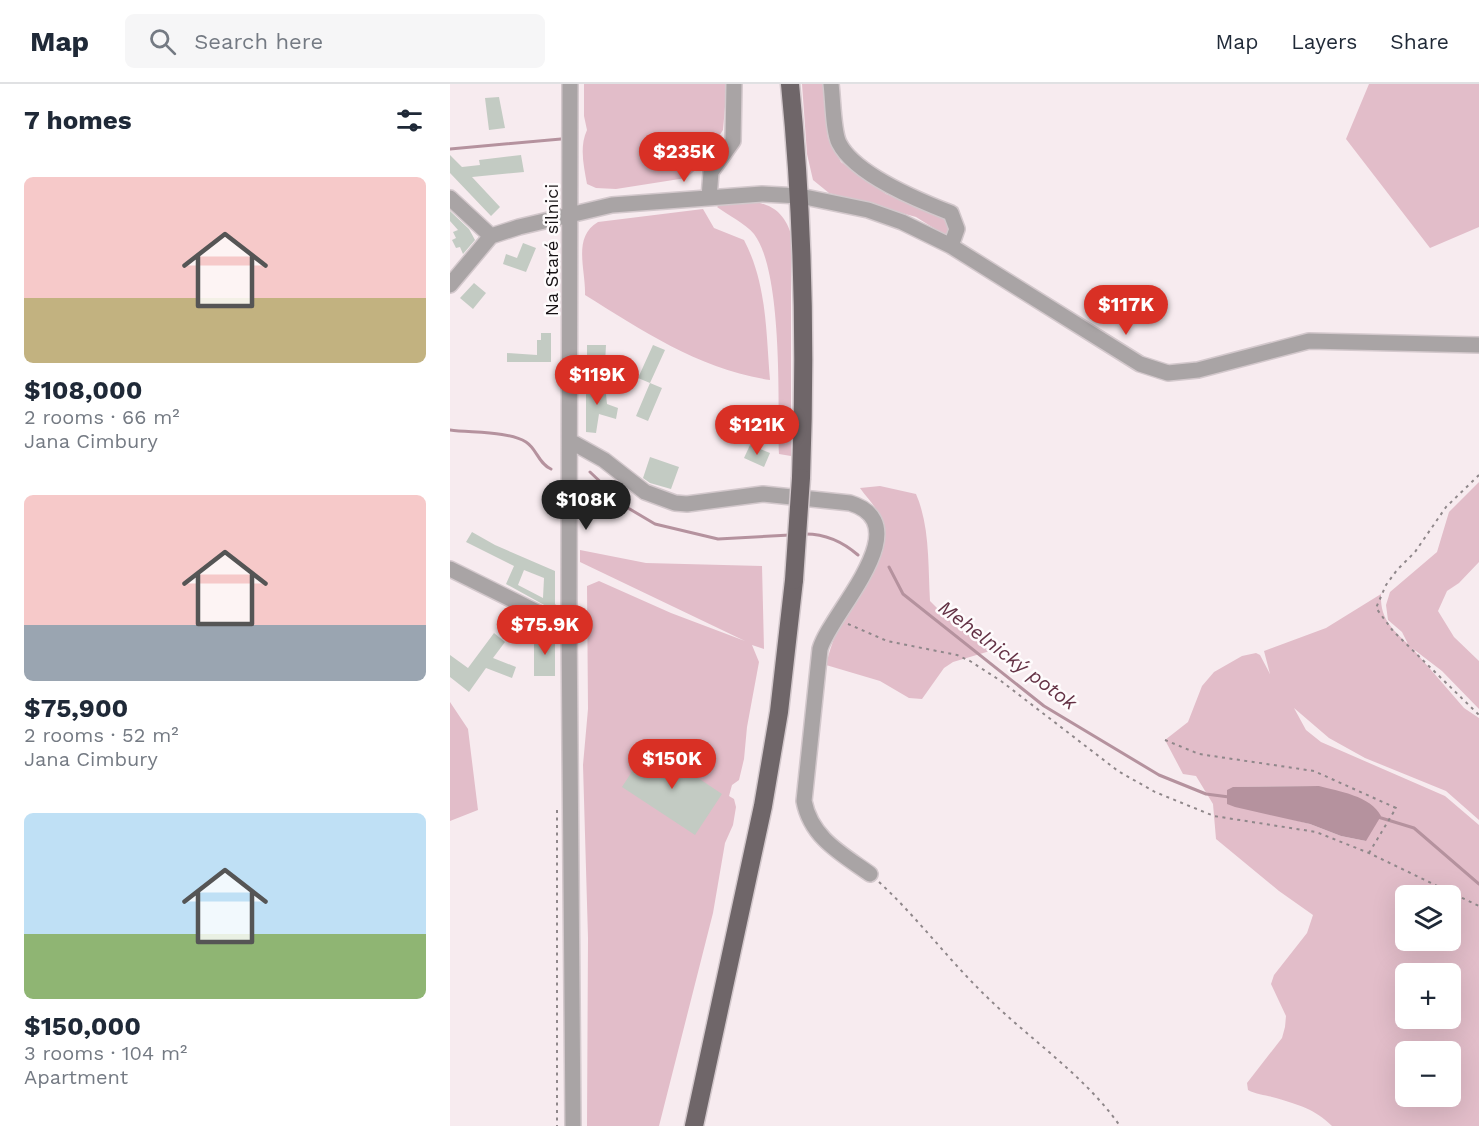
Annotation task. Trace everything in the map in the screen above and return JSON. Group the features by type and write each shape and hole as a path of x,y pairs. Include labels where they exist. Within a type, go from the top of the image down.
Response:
{"main road":[{"path":"694,1126 763,806 779,712 794,580 801,478 804,315 800,196 790,84"}],"street":[{"name":"Na Staré silnici","path":"570,84 572,215 569,620 573,1126"},
{"path":"709,198 711,172 733,141 734,84"},
{"path":"831,84 839,143 867,173 908,195 951,213 957,229 951,246"},
{"path":"450,285 491,236 572,215 612,205 762,194 800,196 868,210 902,222 951,246 1140,364 1168,373 1198,370 1308,341 1479,345"},
{"path":"450,198 491,236"},
{"path":"570,441 604,460 645,492 675,503 778,494 850,502 864,509 874,521 876,542 872,559 835,617 819,648 804,801 808,819 819,835 870,874"},
{"path":"450,569 543,615 569,620"}],"path":[{"path":"1479,475 1446,507 1415,552 1396,570 1386,585 1376,608 1383,621 1400,639 1479,715"},
{"path":"835,617 887,641 957,655 970,662 1000,681 1118,771 1155,792 1214,816 1316,832 1369,853 1479,906"},
{"path":"1165,740 1199,754 1314,771 1396,808 1369,853"},
{"path":"557,1126 555,814 558,804 571,797"},
{"path":"870,874 904,905 966,977 1026,1035 1068,1071 1112,1114 1120,1126"}],"shaded area":[{"path":"584,84 727,84 723,130 699,167 686,178 616,189 596,188 587,184 584,164 583,143 587,130 584,116"},
{"path":"802,84 823,84 828,138 841,162 886,194 938,214 949,224 948,237 916,217 829,193 813,180 807,154"},
{"path":"1369,84 1479,84 1479,227 1430,248 1346,139"},
{"path":"727,197 758,202 774,209 781,215 791,234 791,456 779,454 777,339 770,277 763,252 751,230 717,207"},
{"path":"703,209 714,228 744,240 752,257 764,308 770,380 720,368 696,358 651,335 585,295 583,245 590,228 598,222"},
{"path":"1479,482 1479,562 1459,583 1447,591 1438,611 1454,637 1479,661 1479,709 1442,671 1412,648 1464,708 1479,718 1479,820 1446,791 1365,758 1329,738 1294,708 1306,730 1321,742 1445,796 1479,825 1479,1126 1332,1126 1306,1108 1248,1090 1247,1083 1282,1038 1286,1016 1271,984 1274,975 1307,933 1313,915 1279,891 1216,839 1213,804 1196,776 1183,774 1165,740 1188,722 1202,686 1214,672 1242,656 1256,653 1260,655 1270,674 1264,651 1326,628 1381,594 1382,610 1388,622 1408,644 1402,632 1388,620 1386,605 1390,592 1437,552 1449,512","holes":["1319,786 1366,841 1341,836 1310,824 1279,816 1234,787"]},
{"path":"880,486 916,494 921,506 926,533 930,601 950,621 990,651 953,662 944,668 922,699 909,698 880,681 826,665 843,619 871,574 882,551 883,527 873,504 860,488"},
{"path":"580,550 646,563 762,566 764,649 752,645 759,662 747,727 744,759 739,780 732,785 729,796 734,799 736,807 733,825 725,843 713,913 659,1126 587,1126 588,938 583,765 588,709 587,586 599,581 671,613 745,641 580,562"},
{"path":"450,702 468,729 478,810 450,821"},
{"path":"1319,786 1353,795 1376,809 1381,816 1366,841 1341,836 1310,824 1227,804 1227,790 1233,787"}],"building":[{"path":"499,97 505,128 489,130 485,98"},
{"path":"450,155 462,167 480,165 479,160 521,155 524,172 472,177 500,207 491,216 450,173"},
{"path":"450,211 469,229 475,240 463,254 460,247 456,248 452,240 456,238 453,232 458,230 450,221"},
{"path":"523,243 536,248 526,272 503,264 506,254 517,258"},
{"path":"474,283 486,293 473,309 460,298"},
{"path":"541,333 551,333 551,362 507,362 507,353 537,355 537,340 541,340"},
{"path":"587,345 606,345 605,364 587,364"},
{"path":"653,345 665,350 650,383 638,378"},
{"path":"650,383 662,388 648,421 636,416"},
{"path":"586,384 605,384 607,404 618,408 616,419 599,414 596,433 586,432"},
{"path":"750,445 770,453 764,467 744,458"},
{"path":"650,457 679,467 671,489 650,483 643,478"},
{"path":"472,532 495,545 555,571 555,604 559,608 546,606 506,584 514,566 466,542","holes":["524,570 544,578 543,598 518,585"]},
{"path":"494,633 505,642 493,658 516,667 512,678 486,668 469,692 450,677 450,655 468,668"},
{"path":"534,636 555,636 555,676 534,676"},
{"path":"649,745 722,794 695,835 622,787"}],"waterway":[{"path":"450,149 561,139"},
{"name":"Mehelnický potok","path":"450,430 519,438 530,445 543,463 551,469"},
{"name":"Mehelnický potok","path":"590,472 628,508 655,524 718,539 790,535"},
{"name":"Mehelnický potok","path":"802,534 832,539 858,555"},
{"name":"Mehelnický potok","path":"889,567 903,594 1044,706 1159,775 1206,794 1229,797"},
{"name":"Mehelnický potok","path":"1378,817 1414,828 1479,884"}]}
